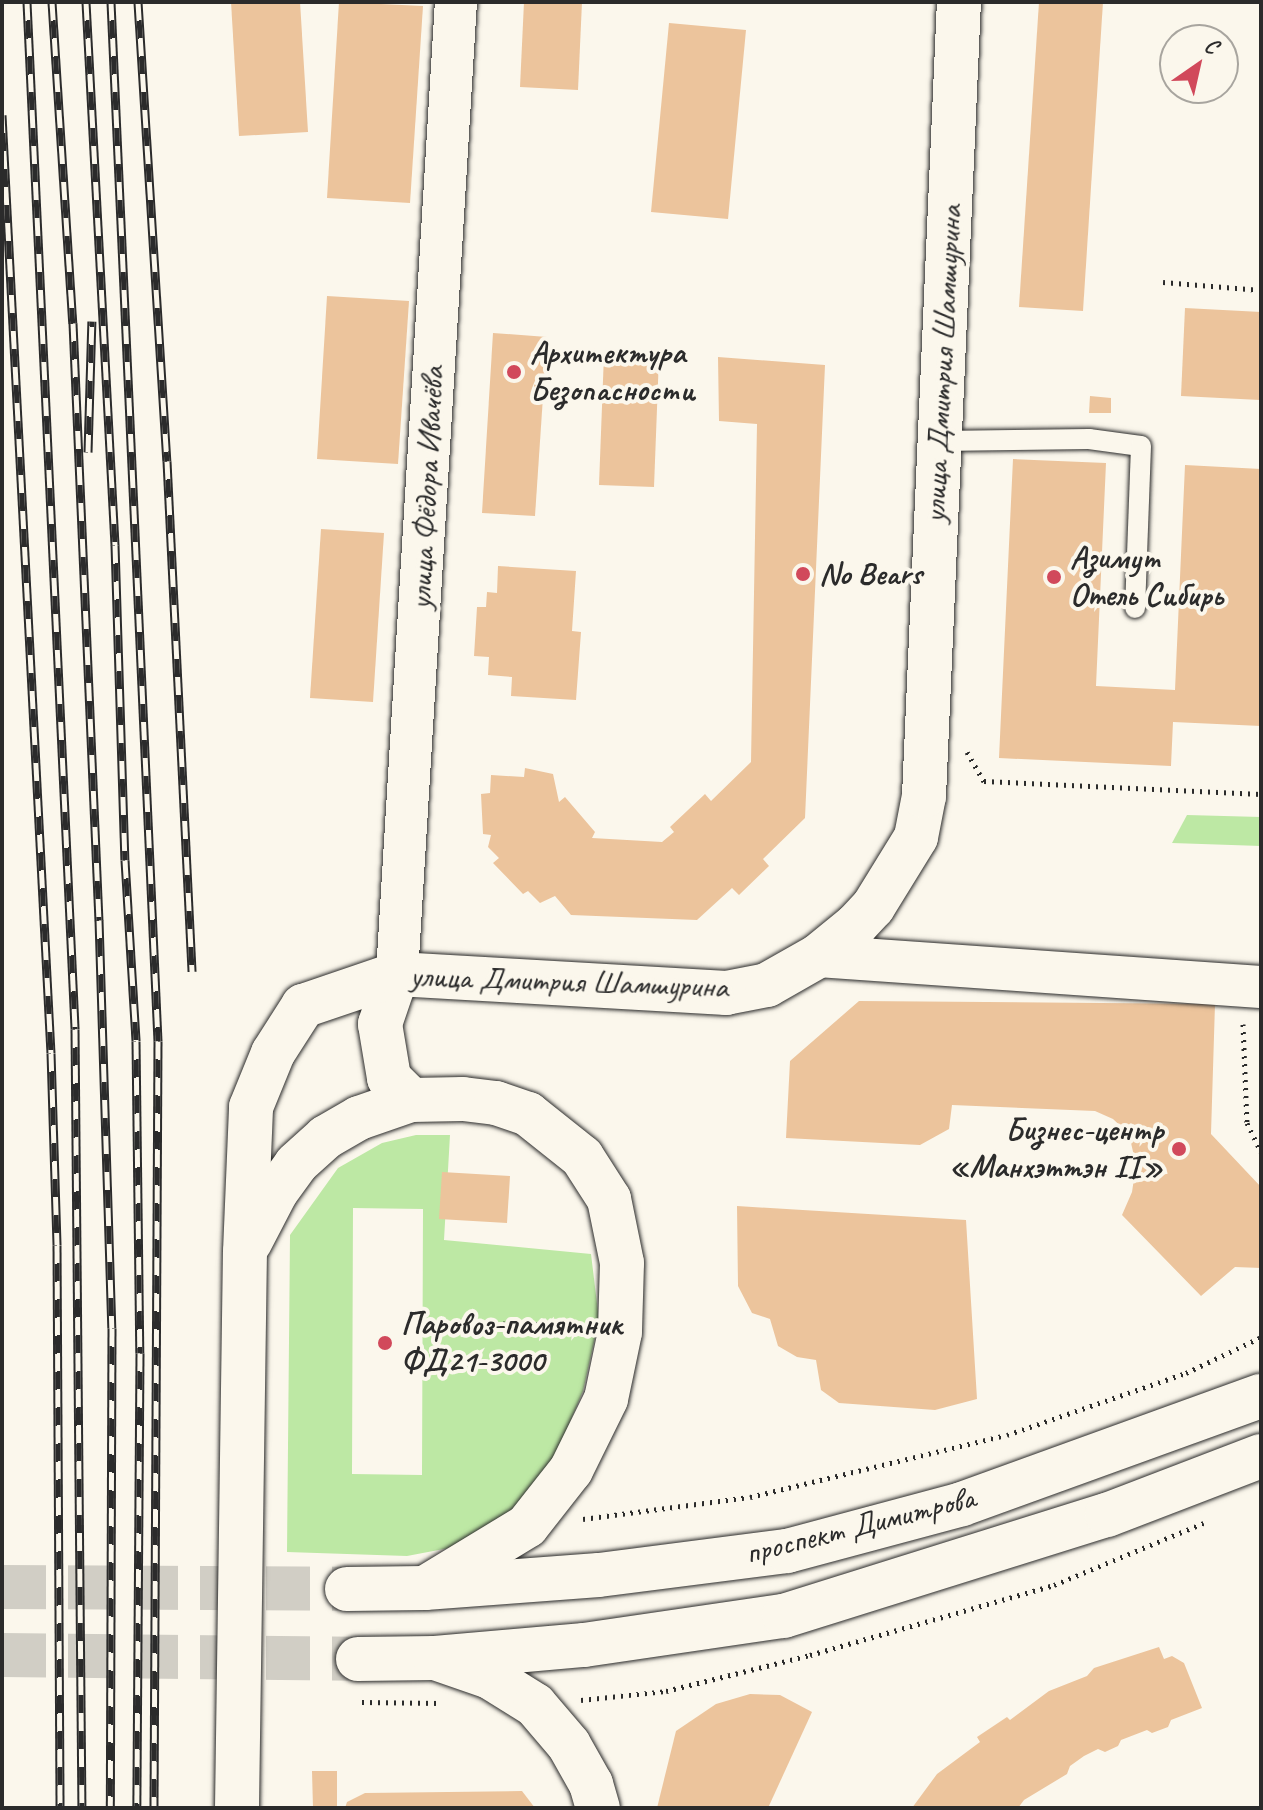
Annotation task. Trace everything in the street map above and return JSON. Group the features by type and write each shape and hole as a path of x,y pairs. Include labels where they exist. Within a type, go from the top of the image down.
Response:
{"street":[{"name":"улица Фёдора Ивачёва","path":"397,974 456,2"},
{"name":"улица Дмитрия Шамшурина","path":"237,1808 245,1252 251,1107 273,1053 303,1006 397,974 726,993 767,985 818,956 873,907 916,837 924,796 959,2"},
{"path":"818,956 1251,986"},
{"path":"397,974 380,1024 389,1078 411,1100"},
{"path":"245,1252 276,1192 296,1164 326,1137 359,1118 411,1100 463,1099 517,1110 555,1132 582,1157 609,1199 622,1263 620,1326 606,1399 571,1470 527,1526 425,1588"},
{"name":"проспект Димитрова","path":"347,1589 425,1588 599,1575 787,1551 962,1504 1261,1396"},
{"name":"проспект Димитрова","path":"358,1659 435,1658 584,1645 784,1616 1107,1515 1261,1456"},
{"path":"435,1658 490,1677 535,1705 569,1745 591,1784 598,1808"}],"lane":[{"path":"939,441 1089,439 1141,446 1135,608"}],"path":[{"path":"1163,282 1261,290"},
{"path":"961,741 984,781 1261,794"},
{"path":"1251,986 1247,1123 1261,1152"},
{"path":"423,1322 620,1326"},
{"path":"527,1526 750,1497 1007,1435 1186,1373 1261,1337"}],"green space":[{"path":"1187,815 1261,817 1261,846 1172,843"},
{"path":"416,1135 450,1135 444,1240 591,1254 599,1320 583,1391 557,1453 527,1503 486,1541 407,1556 287,1552 290,1235 338,1168 382,1143","holes":["353,1208 423,1209 422,1475 352,1474"]}],"building":[{"path":"231,2 300,2 308,132 239,136"},
{"path":"339,2 423,6 410,203 327,198"},
{"path":"524,2 582,2 578,90 520,87"},
{"path":"1039,2 1103,2 1083,311 1019,307"},
{"path":"669,23 746,30 728,219 651,212"},
{"path":"327,296 409,301 398,464 317,459"},
{"path":"1185,308 1261,312 1260,400 1181,396"},
{"path":"493,333 547,337 535,516 482,513"},
{"path":"604,354 659,356 654,487 599,485"},
{"path":"718,357 825,365 805,818 763,859 769,866 739,895 732,888 697,920 571,915 555,896 540,903 528,891 523,894 493,863 499,858 488,847 491,835 483,834 481,794 490,793 491,775 524,777 525,768 553,774 559,802 565,797 595,832 592,838 662,842 674,832 670,827 705,794 711,801 751,762 757,424 719,421"},
{"path":"1090,396 1111,398 1111,413 1089,413"},
{"name":"Азимут Отель Сибирь","path":"1013,459 1106,463 1096,686 1175,690 1185,465 1261,469 1261,726 1173,722 1171,766 999,758"},
{"path":"321,529 384,533 373,702 310,698"},
{"path":"498,566 576,571 572,631 581,632 576,700 511,696 512,677 488,675 489,657 474,656 477,607 486,607 487,592 497,593"},
{"path":"859,1001 1215,1004 1211,1134 1261,1187 1261,1268 1235,1267 1201,1296 1122,1215 1132,1192 1136,1165 1129,1134 1113,1119 1095,1111 952,1105 949,1129 920,1145 786,1138 790,1061"},
{"path":"442,1172 510,1176 507,1223 439,1219"},
{"path":"737,1206 966,1220 977,1399 935,1410 839,1403 821,1390 816,1360 797,1357 778,1346 770,1319 752,1313 738,1286"},
{"path":"1159,1647 1164,1659 1172,1656 1184,1663 1202,1708 1171,1720 1168,1727 1152,1733 1147,1730 1121,1740 1118,1746 1105,1752 1098,1749 1084,1756 1070,1766 1067,1774 1024,1800 1018,1808 912,1808 937,1774 980,1742 977,1737 1007,1717 1010,1720 1049,1691 1087,1676 1094,1668"},
{"path":"750,1694 780,1695 812,1712 768,1808 657,1808 676,1731 716,1704"},
{"path":"312,1771 337,1771 337,1808 313,1808"},
{"path":"522,1791 535,1808 345,1808 347,1802 365,1793"}],"tunnel":[{"path":"2,1587 347,1589"},
{"path":"2,1655 358,1659"}],"railway":[{"path":"27,2 75,1029 82,1808"},
{"path":"52,2 73,323 99,920 112,1328 110,1808"},
{"path":"86,2 115,545 125,860 136,1041 140,1353 137,1808"},
{"path":"111,2 158,1041 154,1808"},
{"path":"138,2 167,461 192,971"},
{"path":"2,115 51,1053 57,1245 60,1808"},
{"path":"88,452 92,321"}],"place":[{"name":"Архитектура Безопасности","path":"514,372"},
{"name":"No Bears","path":"803,574"},
{"name":"Азимут Отель Сибирь","path":"1054,577"},
{"name":"Бизнес-центр «Манхэттэн II»","path":"1179,1149"},
{"name":"Паровоз-памятник ФД21-3000","path":"385,1343"}]}
